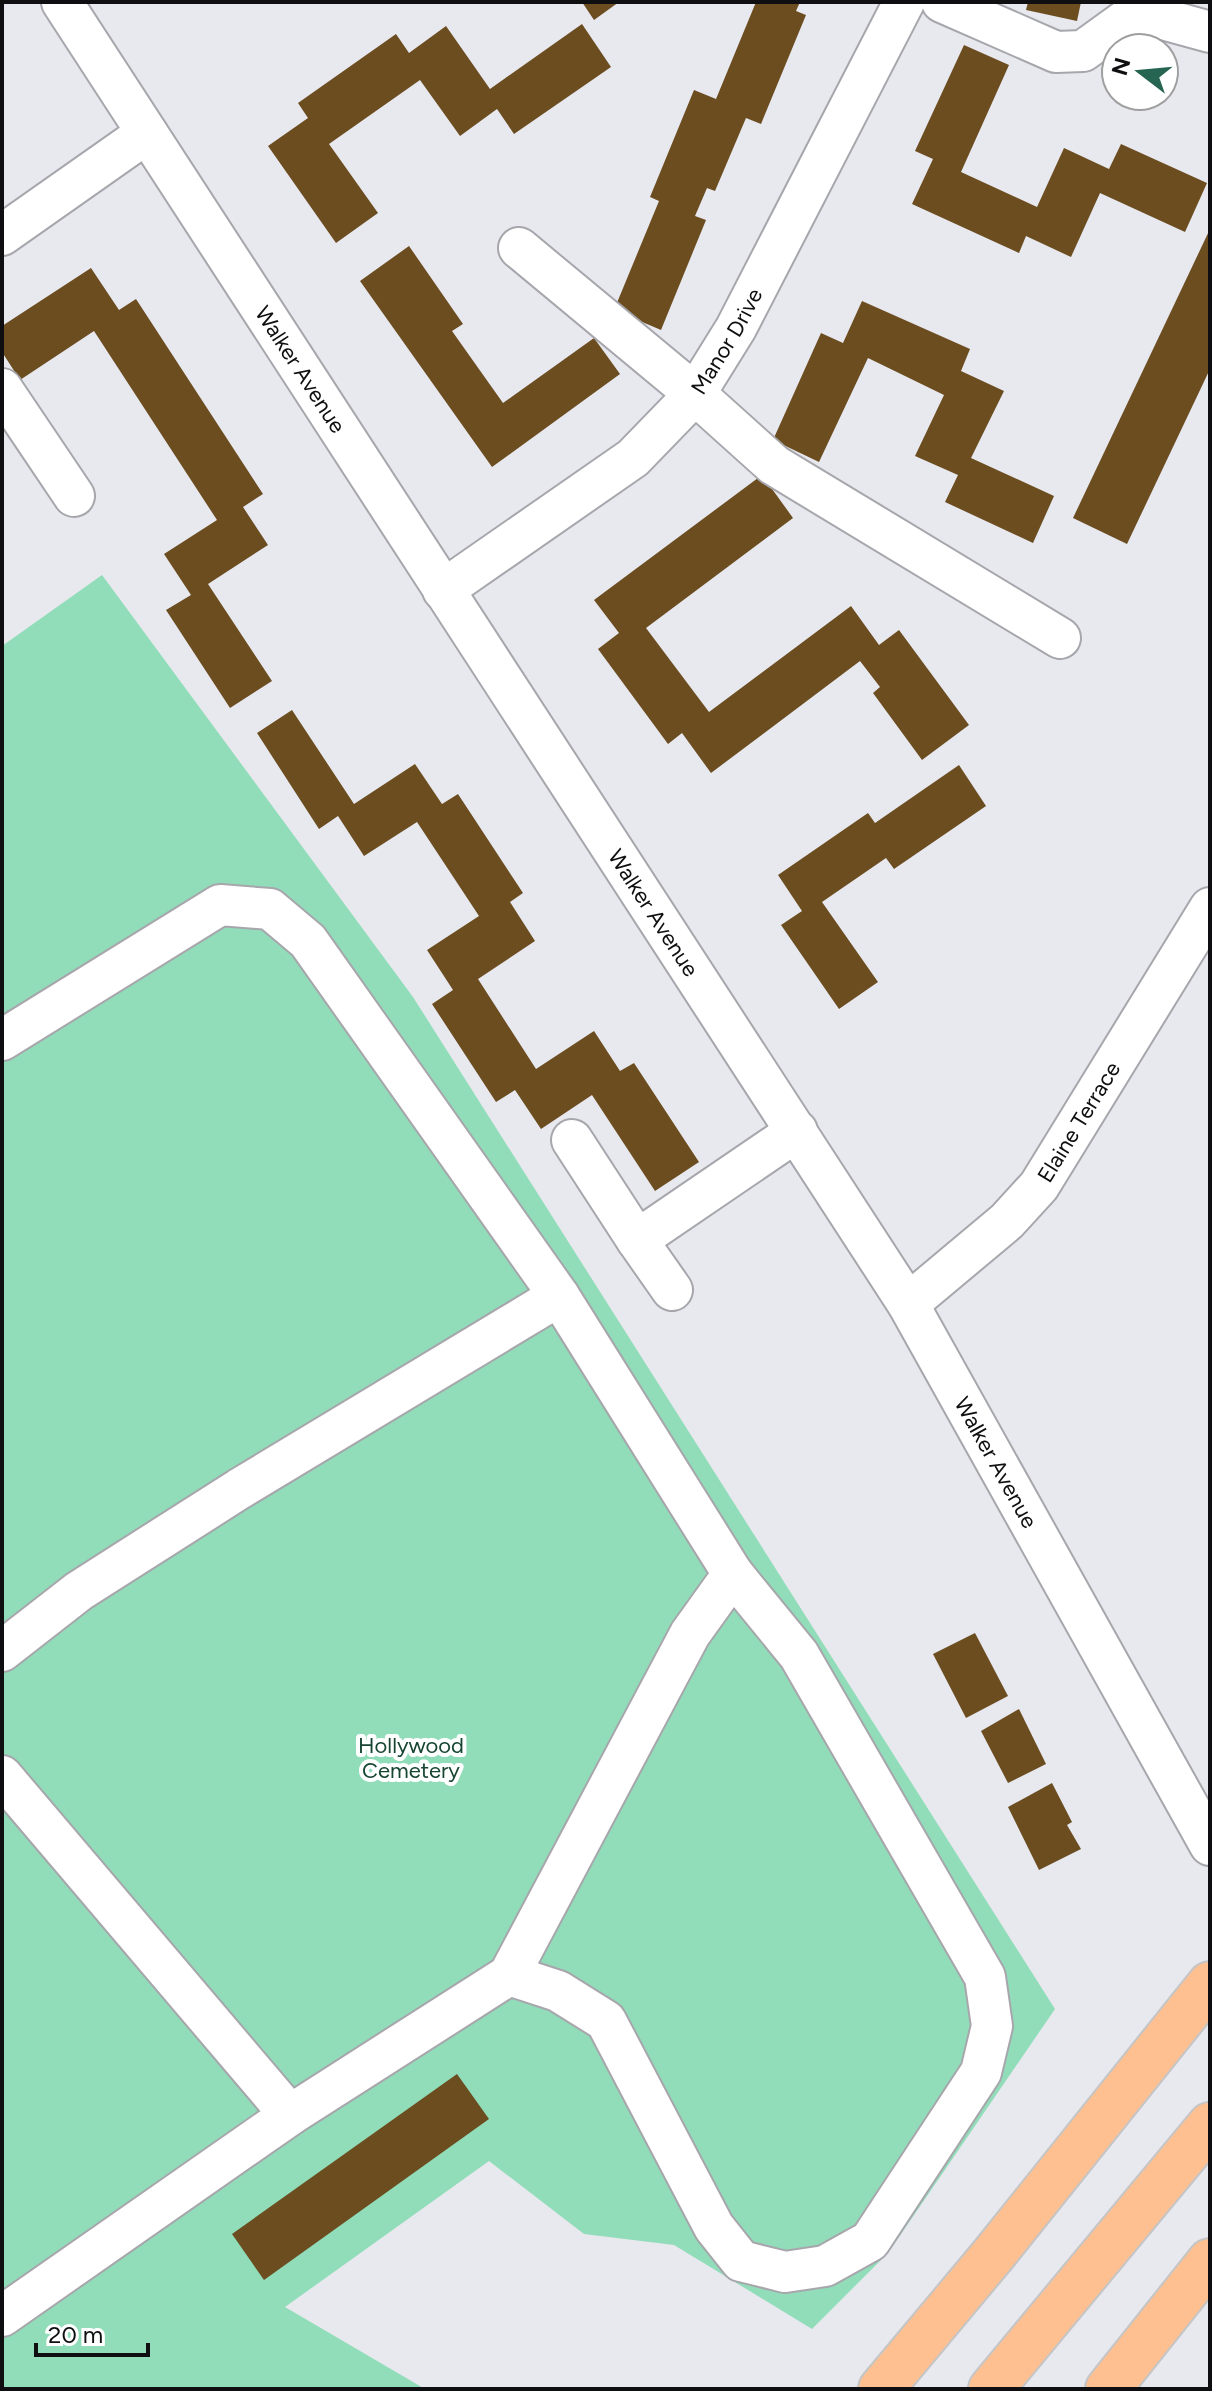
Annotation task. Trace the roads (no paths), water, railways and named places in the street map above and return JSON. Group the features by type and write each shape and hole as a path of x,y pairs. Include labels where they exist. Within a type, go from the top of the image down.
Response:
{"highway":[{"path":"881,2389 1210,1984"},
{"path":"991,2389 1198,2140"},
{"path":"1108,2389 1210,2261"}],"street":[{"name":"Walker Avenue","path":"62,2 908,1304 1210,1845"},
{"name":"Manor Drive","path":"443,590 633,458 695,394 736,328 904,2"},
{"path":"942,2 1056,52 1083,51 1137,12 1210,32"},
{"path":"2,235 147,133"},
{"path":"519,248 695,394 774,465 1060,638"},
{"path":"2,389 74,496"},
{"path":"2,1040 220,905 270,909 308,941 559,1296 733,1574 799,1655 985,1977 992,2026 981,2072 870,2241 825,2266 785,2272 741,2261 714,2227 606,2021 558,1991 509,1975"},
{"name":"Elaine Terrace","path":"908,1304 1007,1221 1039,1186 1210,908"},
{"path":"637,1240 797,1131"},
{"path":"572,1140 672,1290"},
{"path":"2,1651 79,1591 212,1506 559,1296"},
{"path":"2,2316 290,2115 509,1975 690,1634 733,1574"},
{"path":"2,1776 290,2115"}],"park label":[{"name":"Hollywood Cemetery","path":"411,1758"}]}
